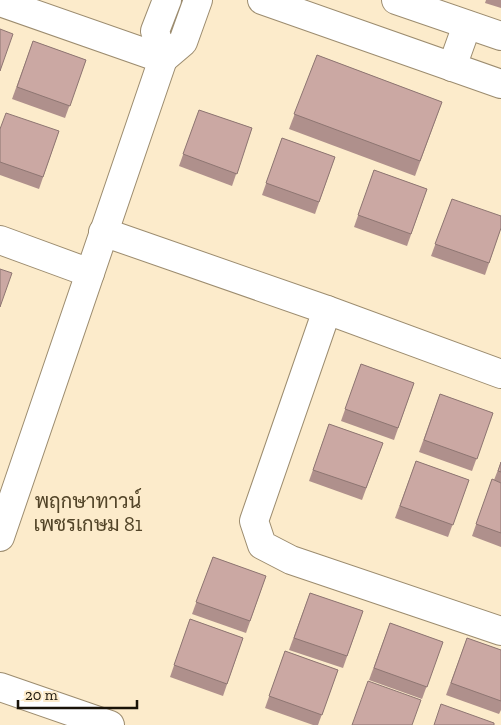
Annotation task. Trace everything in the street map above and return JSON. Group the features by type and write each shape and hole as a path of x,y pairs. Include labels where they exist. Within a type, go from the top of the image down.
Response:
{"street":[{"path":"163,59 155,31 167,0"},
{"path":"0,537 10,476 90,273 163,59 183,42 198,0"},
{"path":"262,0 501,84"},
{"path":"396,0 501,36"},
{"path":"0,2 163,59"},
{"path":"452,67 467,25"},
{"path":"103,232 327,310 501,374"},
{"path":"0,240 90,273"},
{"path":"327,310 254,521 262,546 291,560 501,631"},
{"path":"0,687 110,725"}],"building":[{"path":"0,29 13,34 0,71"},
{"path":"33,41 86,60 70,106 17,87"},
{"path":"317,55 442,102 420,161 294,114"},
{"path":"199,110 252,128 237,174 183,154"},
{"path":"6,113 59,131 43,177 0,162 0,129"},
{"path":"282,138 335,157 319,202 266,183"},
{"path":"374,170 427,189 411,234 358,215"},
{"path":"452,199 501,216 501,228 489,263 435,244"},
{"path":"0,269 12,273 0,307"},
{"path":"361,364 414,383 398,428 345,409"},
{"path":"440,394 493,413 477,459 424,440"},
{"path":"329,424 383,443 366,488 313,470"},
{"path":"416,461 469,480 453,525 400,506"},
{"path":"492,479 501,483 501,533 476,524"},
{"path":"213,557 266,576 250,621 196,602"},
{"path":"310,593 363,611 347,656 294,638"},
{"path":"190,619 243,638 227,684 174,665"},
{"path":"390,623 443,642 427,687 374,668"},
{"path":"467,638 501,650 501,701 451,683"},
{"path":"285,651 338,670 322,715 269,696"},
{"path":"368,681 421,700 412,725 352,725"},
{"path":"441,704 494,723 494,725 434,725"}],"district":[{"name":"พฤกษาทาวน์ เพชรเกษม 81","path":"88,512"}]}
